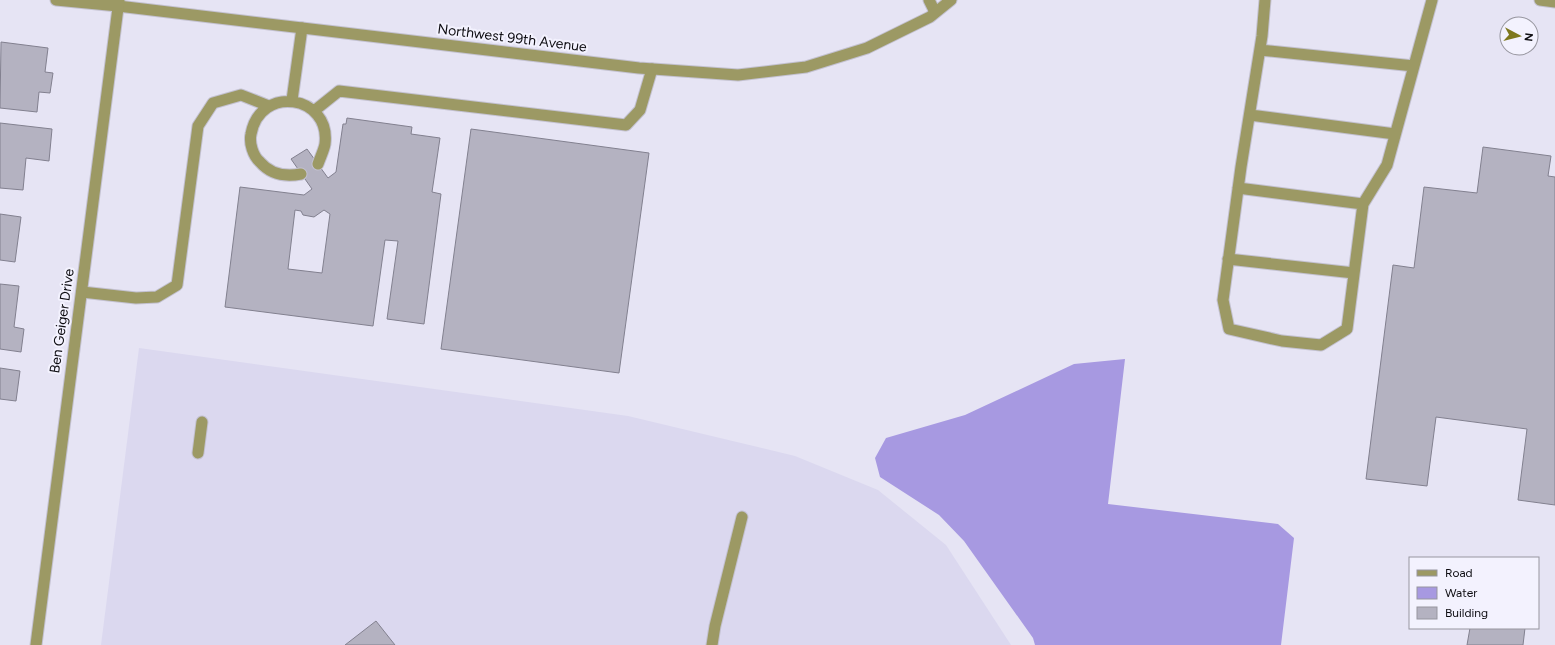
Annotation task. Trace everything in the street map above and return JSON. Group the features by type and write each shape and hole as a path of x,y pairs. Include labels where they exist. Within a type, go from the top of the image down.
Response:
{"street":[{"name":"Northwest 99th Avenue","path":"56,0 118,3 302,28 652,69 738,75 806,67 867,48 930,17 951,0"},
{"path":"929,0 935,12"},
{"path":"1265,0 1260,50 1238,188 1223,300 1229,329 1290,342 1321,345 1348,329 1363,204 1387,165 1432,0"},
{"path":"1540,0 1555,2"},
{"name":"Ben Geiger Drive","path":"36,645 118,3"},
{"path":"292,100 302,28"},
{"path":"1260,50 1414,66"},
{"path":"314,111 339,91 626,125 640,110 652,69"},
{"path":"82,292 136,298 157,297 177,285 198,126 213,102 241,95 268,106"},
{"path":"301,174 291,176 278,174 267,169 258,161 252,150 250,137 253,125 259,114 268,106 280,101 292,100 304,104 314,111 321,120 325,132 325,144 318,164"},
{"path":"1250,115 1395,134"},
{"path":"1238,188 1363,204"},
{"path":"1228,259 1354,273"},
{"path":"198,453 202,422"},
{"path":"712,645 742,517"}],"shaded area":[{"path":"139,348 628,416 795,456 878,490 946,545 1011,645 101,645"}],"water":[{"path":"1125,359 1108,504 1278,524 1294,538 1281,645 1035,645 1033,638 964,541 939,515 880,477 875,458 886,438 965,415 1074,364"}],"building":[{"path":"1,42 48,48 45,72 53,73 50,93 39,92 37,112 0,108"},
{"path":"347,118 412,127 411,134 440,138 432,192 441,194 424,324 387,319 398,241 385,240 373,326 225,307 240,187 304,195 312,189 291,159 307,149 328,178 336,172 343,124 346,124","holes":["295,210 301,211 303,215 314,217 324,210 330,214 322,273 288,269"]},
{"path":"0,123 52,129 49,161 26,158 23,190 0,188"},
{"path":"471,129 649,153 619,373 441,349"},
{"path":"1483,147 1551,156 1548,176 1555,177 1555,505 1518,500 1527,429 1436,417 1427,486 1366,479 1393,265 1414,268 1424,187 1477,193"},
{"path":"0,214 21,217 15,262 0,260"},
{"path":"0,284 19,286 14,327 24,329 21,352 0,349"},
{"path":"0,368 20,371 16,401 0,399"},
{"path":"376,621 395,645 345,645"},
{"path":"1470,629 1525,629 1523,645 1467,645"}]}
